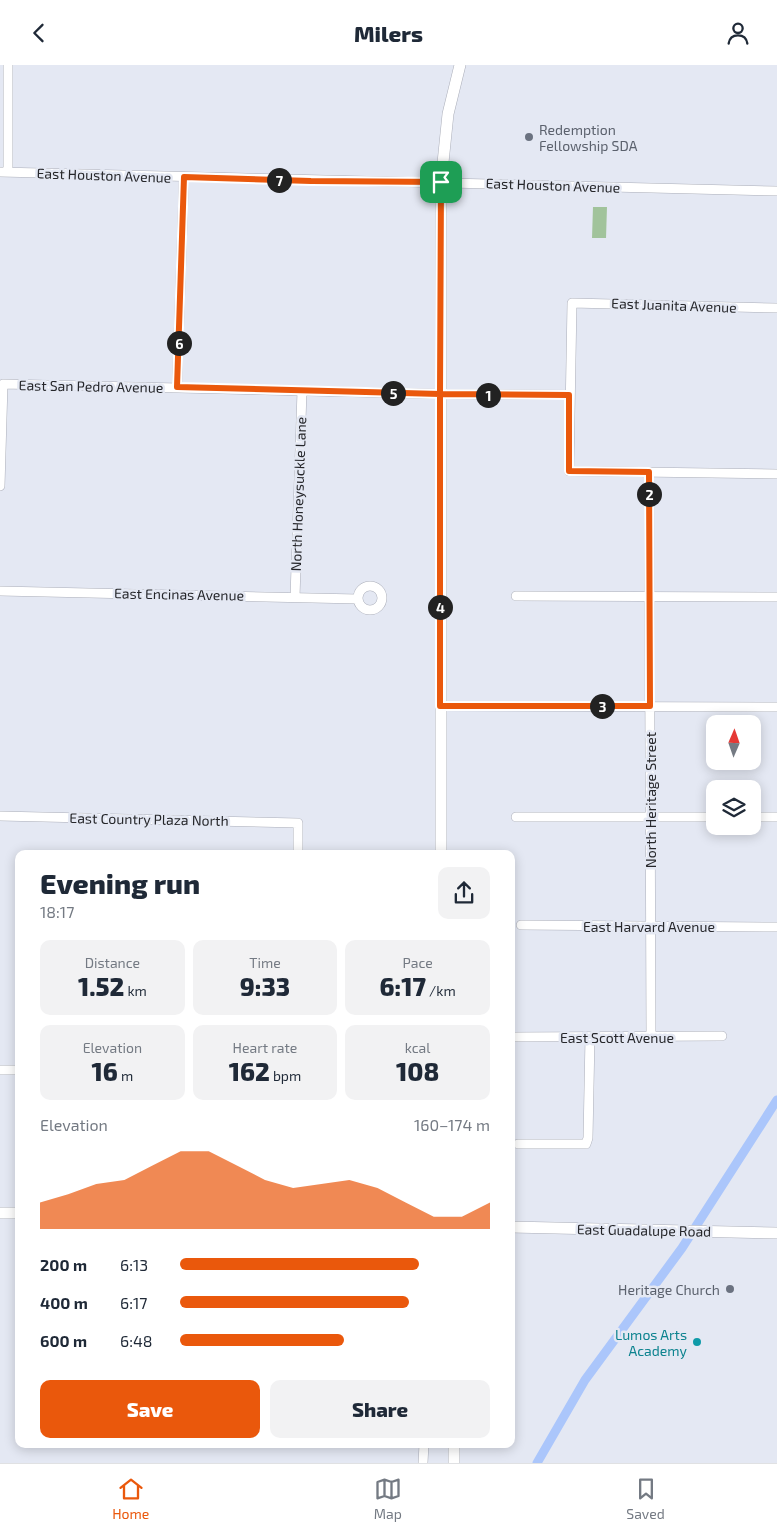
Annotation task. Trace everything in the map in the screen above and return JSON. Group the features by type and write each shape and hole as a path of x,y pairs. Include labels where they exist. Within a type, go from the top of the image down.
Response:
{"main road":[{"path":"440,850 441,182 448,114 460,65"},
{"path":"0,1213 15,1213"},
{"name":"East Guadalupe Road","path":"515,1227 777,1233"},
{"path":"454,1448 454,1463"}],"street":[{"path":"4,172 8,65"},
{"name":"East Houston Avenue","path":"4,172 777,191"},
{"path":"177,387 184,177"},
{"name":"East Juanita Avenue","path":"569,395 572,303 777,308"},
{"name":"East San Pedro Avenue","path":"0,486 4,384 440,394 569,395"},
{"name":"North Honeysuckle Lane","path":"294,597 302,391"},
{"path":"569,395 569,471 777,474"},
{"name":"North Heritage Street","path":"649,472 651,1037"},
{"name":"East Encinas Avenue","path":"0,591 358,599"},
{"path":"516,596 777,597"},
{"path":"440,706 777,707"},
{"name":"East Country Plaza North","path":"0,816 298,823 298,850"},
{"path":"516,817 706,817"},
{"path":"761,817 777,817"},
{"name":"East Harvard Avenue","path":"521,925 777,927"},
{"name":"East Scott Avenue","path":"515,1037 722,1037"},
{"path":"518,1144 586,1144 588,1138 590,1037"},
{"path":"0,1070 15,1070"},
{"path":"423,1463 424,1448"}],"green space":[{"path":"593,207 607,207 606,238 592,238"}],"waterway":[{"path":"537,1463 585,1380 682,1248 777,1100"}],"place":[{"name":"Redemption Fellowship SDA","path":"529,137"},
{"name":"Heritage Church","path":"730,1289"},
{"name":"Lumos Arts Academy","path":"697,1342"}],"route":[{"path":"441,182 311,181 184,177 177,387 440,394 440,706 650,706 649,472 569,471 569,395 440,394 441,182"}]}
